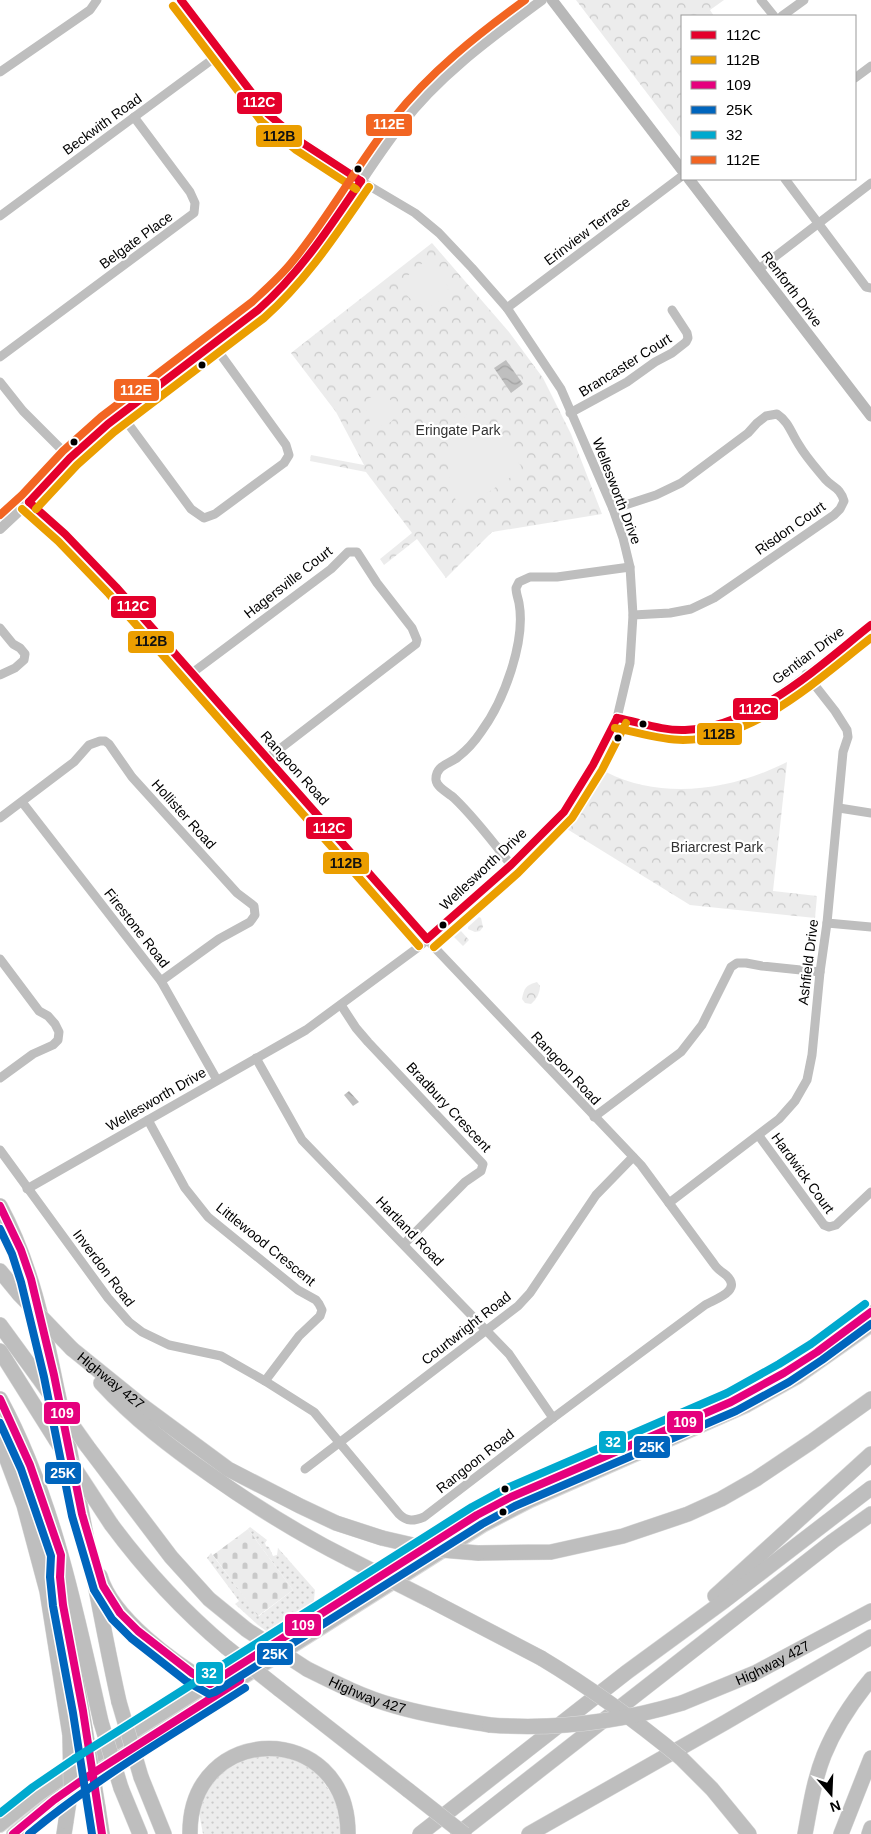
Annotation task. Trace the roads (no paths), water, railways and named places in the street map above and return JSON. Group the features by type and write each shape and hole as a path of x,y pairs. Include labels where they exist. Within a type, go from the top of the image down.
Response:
{"highway":[{"path":"0,1206 20,1250 37,1304 62,1413 119,1702 141,1777 164,1834"},
{"name":"Highway 427","path":"0,1271 19,1294 72,1349 140,1404 228,1469 327,1519 382,1538 430,1549 478,1553 551,1552 623,1536 688,1514 721,1499 756,1479 868,1400"},
{"name":"Highway 427","path":"0,1325 142,1521 182,1571 209,1598 246,1630 306,1669 347,1689 395,1706 442,1718 490,1725 534,1727 597,1722 647,1713 682,1703 755,1673 871,1611"},
{"path":"72,1349 122,1406 175,1450 248,1501 319,1544 541,1658 578,1680 612,1704 681,1758 712,1790 749,1834"},
{"path":"0,1351 112,1524 166,1592 226,1646 464,1834"},
{"path":"0,1399 30,1464 61,1555 101,1722 120,1788 140,1834"},
{"path":"0,1441 24,1505 47,1591 70,1735 70,1788 65,1827"},
{"path":"627,1672 720,1592 871,1454"},
{"path":"420,1834 627,1672 724,1601 871,1488"},
{"path":"82,1514 103,1586 120,1613 146,1637 192,1673 210,1684"},
{"path":"458,1834 833,1541 871,1514"},
{"path":"61,1555 60,1577 63,1605 86,1729 102,1834"},
{"path":"832,1632 871,1606"},
{"path":"529,1834 871,1637"},
{"path":"805,1834 815,1785 824,1755 840,1723 871,1679"},
{"path":"190,1834 193,1808 198,1791 208,1777 219,1765 232,1758 248,1751 265,1748 282,1749 296,1753 321,1767 338,1788 344,1802 348,1821 348,1834"},
{"path":"841,1834 871,1758"},
{"path":"869,1834 871,1828"}],"main road":[{"path":"552,0 681,169"},
{"name":"Renforth Drive","path":"690,180 871,416"},
{"path":"0,1826 52,1785 477,1515 511,1497 696,1418 748,1393 817,1352 871,1312"},
{"path":"13,1834 54,1800 82,1781 462,1539 531,1501 747,1406 811,1369 871,1326"}],"street":[{"path":"1,68 90,10 98,0"},
{"name":"Wellesworth Drive","path":"28,1188 306,1030 427,940 512,864 564,812 593,765 617,718 630,663 633,615 630,567 623,538 561,389 507,308 439,233 415,213 301,142 268,114 181,0"},
{"path":"0,529 29,502 70,458 121,414 270,300 293,277 310,256 401,124 432,88 477,50 542,0"},
{"path":"761,0 773,15"},
{"path":"783,15 804,0"},
{"name":"Beckwith Road","path":"0,216 221,53"},
{"path":"856,77 871,66"},
{"name":"Belgate Place","path":"0,356 194,213 196,206 193,197 134,117"},
{"name":"Erinview Terrace","path":"507,308 681,177"},
{"path":"786,180 866,287 871,288"},
{"path":"758,269 871,183"},
{"name":"Brancaster Court","path":"570,413 627,382 686,342 688,338 687,333 672,310"},
{"path":"121,414 191,509 204,518 215,514 284,463 289,456 286,445 213,344"},
{"path":"0,382 23,411 70,458"},
{"name":"Risdon Court","path":"612,509 656,495 681,483 748,433 766,416 777,414 785,419 798,445 826,481 836,486 842,493 844,501 834,515 714,598 691,609 670,613 633,615"},
{"name":"Rangoon Road","path":"29,502 95,564 427,940 633,1157 714,1264 731,1282 731,1288 727,1294 705,1305 418,1520 404,1519 340,1442"},
{"name":"Hagersville Court","path":"192,673 331,569 348,552 357,552 377,583 412,628 417,640 416,644 268,758"},
{"path":"512,864 459,803 438,784 436,779 437,772 446,763 458,758 471,744 491,717 504,688 512,668 518,635 519,603 516,588 519,582 530,577 557,577 630,567"},
{"name":"Gentian Drive","path":"617,718 666,729 685,730 724,724 763,706 871,625"},
{"path":"0,628 13,644 25,654 24,660 20,664 0,675"},
{"name":"Ashfield Drive","path":"669,1203 759,1136 788,1110 806,1080 812,1054 827,923 843,752 848,737 847,730 834,710 806,674"},
{"name":"Hollister Road","path":"0,818 74,762 89,745 94,742 105,741 109,744 132,777 230,886 254,906 256,915 250,922 219,940 161,981"},
{"name":"Firestone Road","path":"22,802 161,981 217,1080"},
{"path":"839,808 871,812"},
{"path":"827,923 871,927"},
{"path":"0,958 39,1011 48,1016 55,1024 58,1032 58,1040 53,1046 33,1054 0,1078"},
{"path":"594,1117 680,1052 702,1025 731,967 746,963 820,972"},
{"name":"Bradbury Crescent","path":"341,1005 368,1042 483,1164 480,1171 465,1182 404,1244"},
{"name":"Hartland Road","path":"256,1058 302,1140 509,1354 553,1418"},
{"name":"Littlewood Crescent","path":"148,1120 185,1188 208,1217 298,1290 316,1300 322,1310 320,1316 299,1336 265,1381"},
{"name":"Hardwick Court","path":"759,1136 824,1225 829,1227 836,1225 871,1192"},
{"name":"Inverdon Road","path":"0,1150 108,1298 128,1322 156,1340 180,1348 221,1356 314,1412 340,1442"},
{"name":"Courtwright Road","path":"305,1469 518,1306 530,1293 596,1195 633,1157"}],"water":[{"path":"506,360 523,384 511,393 494,368"},
{"path":"349,1091 359,1102 353,1106 344,1095"}],"park label":[{"name":"Eringate Park","path":"458,430"},
{"name":"Briarcrest Park","path":"717,847"}]}
